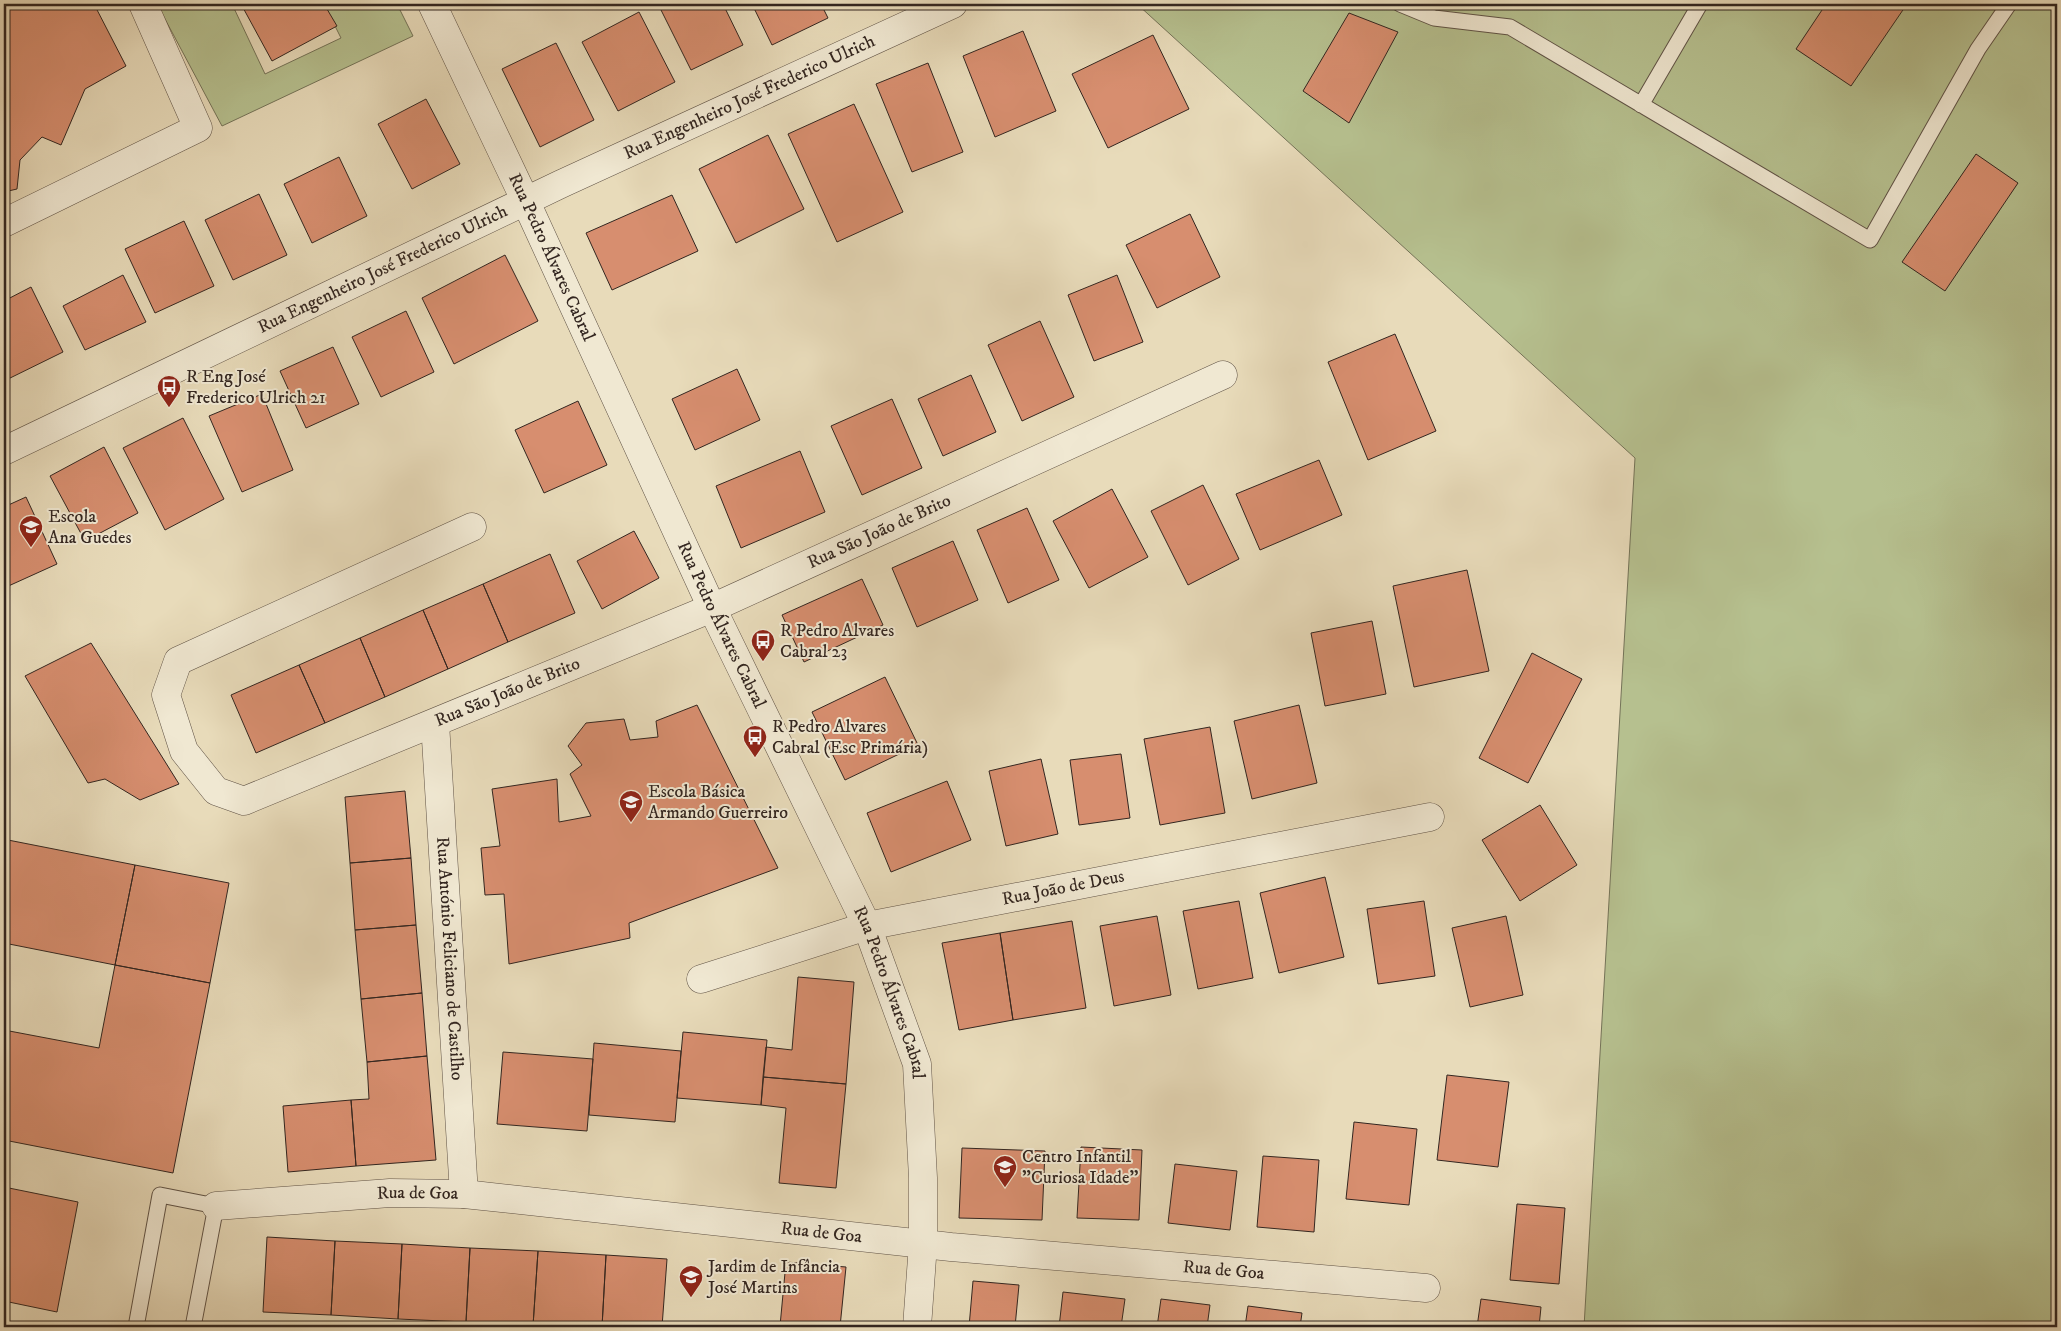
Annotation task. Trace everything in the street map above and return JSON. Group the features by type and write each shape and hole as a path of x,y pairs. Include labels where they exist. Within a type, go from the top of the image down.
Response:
{"street":[{"path":"4,224 198,128 143,4"},
{"name":"Rua Pedro Álvares Cabral","path":"432,4 526,202 712,608 867,926 917,1064 923,1150 923,1244 917,1327"},
{"name":"Rua Engenheiro José Frederico Ulrich","path":"4,451 526,202 953,4"},
{"name":"Rua São João de Brito","path":"472,527 178,661 166,695 184,751 216,791 244,800 435,723 712,608 1223,375"},
{"name":"Rua António Feliciano de Castilho","path":"435,723 464,1194"},
{"name":"Rua João de Deus","path":"701,979 867,926 1430,817"},
{"name":"Rua de Goa","path":"216,1206 390,1193 464,1194 923,1244 1426,1288"}],"lane":[{"path":"1400,4 1434,18 1510,27 1870,240 1978,49 2009,4"},
{"path":"1641,105 1700,4"},
{"path":"136,1327 160,1195 216,1206 193,1327"}],"green space":[{"path":"157,4 232,4 265,74 341,38 324,4 397,4 413,36 222,126"},
{"path":"1137,4 2057,4 2057,1327 1584,1327 1635,458"}],"building":[{"path":"4,4 94,4 126,66 85,89 61,145 42,137 20,160 17,189 4,192"},
{"path":"241,4 324,4 337,26 272,61"},
{"path":"675,4 723,4 743,45 691,70 661,10"},
{"path":"752,4 821,4 828,18 772,45"},
{"path":"1826,4 1907,4 1851,86 1796,49"},
{"path":"639,12 675,82 618,111 582,42"},
{"path":"1349,13 1398,32 1349,123 1303,91"},
{"path":"1023,31 1056,111 995,137 963,56"},
{"path":"1153,35 1189,109 1108,148 1072,74"},
{"path":"556,43 594,120 540,147 502,69"},
{"path":"928,63 963,152 912,172 876,84"},
{"path":"426,99 460,164 412,189 378,124"},
{"path":"854,104 903,212 837,242 788,134"},
{"path":"768,135 804,209 736,243 699,169"},
{"path":"1976,154 2018,183 1945,291 1902,262"},
{"path":"339,157 367,216 312,243 284,184"},
{"path":"259,194 287,255 233,280 205,220"},
{"path":"672,195 698,251 612,290 586,233"},
{"path":"1190,214 1220,277 1157,308 1126,245"},
{"path":"184,221 214,286 155,313 125,249"},
{"path":"505,255 538,321 454,364 422,298"},
{"path":"123,275 146,322 85,350 63,306"},
{"path":"1117,275 1143,342 1094,361 1068,295"},
{"path":"31,287 63,352 4,381 4,301"},
{"path":"406,311 434,372 381,397 352,337"},
{"path":"1040,321 1074,397 1022,421 988,345"},
{"path":"1395,334 1436,431 1368,460 1328,362"},
{"path":"333,347 359,404 306,428 280,371"},
{"path":"737,369 760,420 695,450 672,399"},
{"path":"971,375 996,432 943,456 918,399"},
{"path":"262,394 293,470 242,492 209,416"},
{"path":"892,399 922,468 862,495 831,426"},
{"path":"578,401 607,465 544,493 515,430"},
{"path":"183,418 224,499 165,530 123,448"},
{"path":"104,447 138,513 85,541 50,476"},
{"path":"800,451 825,512 741,548 716,486"},
{"path":"1319,460 1342,515 1260,550 1236,494"},
{"path":"1203,485 1239,559 1188,585 1151,511"},
{"path":"1112,489 1148,557 1089,588 1053,521"},
{"path":"26,497 57,564 4,588 4,507"},
{"path":"1027,508 1059,580 1008,603 977,530"},
{"path":"634,531 659,578 602,609 577,561"},
{"path":"953,541 978,600 917,627 892,568"},
{"path":"550,554 575,613 508,642 483,584"},
{"path":"1467,570 1489,671 1414,687 1393,586"},
{"path":"862,579 883,625 804,662 782,615"},
{"path":"483,584 508,642 448,669 423,610"},
{"path":"423,610 448,669 385,697 360,638"},
{"path":"1372,621 1386,694 1325,706 1311,633"},
{"path":"360,638 385,697 325,723 299,665"},
{"path":"91,643 179,784 140,800 105,779 88,783 25,676"},
{"path":"1532,653 1582,679 1528,783 1479,758"},
{"path":"299,665 325,723 256,753 231,695"},
{"path":"885,677 918,745 845,780 812,712"},
{"path":"697,705 778,868 629,923 630,938 509,964 504,894 485,895 481,848 500,846 492,789 557,779 559,822 591,816 570,774 582,765 568,746 586,723 624,719 630,740 658,737 656,721"},
{"path":"1299,705 1317,783 1252,799 1234,721"},
{"path":"1210,727 1225,813 1160,825 1144,739"},
{"path":"1121,754 1130,818 1079,825 1070,760"},
{"path":"1041,759 1058,834 1006,846 989,771"},
{"path":"947,781 971,840 891,872 867,813"},
{"path":"405,791 411,858 350,863 345,797"},
{"path":"1540,805 1577,865 1520,901 1482,840"},
{"path":"8,840 135,865 115,965 4,943 4,860"},
{"path":"411,858 416,925 355,930 350,863"},
{"path":"135,865 229,883 210,983 115,965"},
{"path":"1325,877 1344,957 1279,973 1260,893"},
{"path":"1239,901 1253,978 1198,989 1183,911"},
{"path":"1424,901 1435,976 1378,984 1367,909"},
{"path":"1157,916 1171,995 1114,1006 1100,926"},
{"path":"1506,916 1523,995 1470,1007 1452,928"},
{"path":"1072,921 1086,1008 1013,1020 1000,933"},
{"path":"416,925 422,993 361,999 355,930"},
{"path":"1000,933 1013,1020 959,1030 942,943"},
{"path":"115,965 210,983 173,1173 4,1140 4,1030 99,1048"},
{"path":"798,977 854,982 846,1084 763,1077 766,1047 792,1050"},
{"path":"422,993 427,1056 367,1062 361,999"},
{"path":"683,1032 767,1040 761,1105 677,1098"},
{"path":"594,1043 681,1051 675,1122 589,1115"},
{"path":"503,1052 593,1059 587,1131 497,1124"},
{"path":"427,1056 436,1160 356,1166 351,1100 369,1099 367,1062"},
{"path":"1447,1075 1509,1082 1498,1167 1437,1160"},
{"path":"763,1077 846,1084 836,1188 779,1183 786,1108 761,1105"},
{"path":"351,1100 356,1166 288,1172 283,1106"},
{"path":"1354,1122 1417,1129 1409,1205 1346,1199"},
{"path":"1081,1147 1142,1150 1139,1220 1077,1218"},
{"path":"962,1148 1045,1151 1042,1220 959,1218"},
{"path":"1263,1156 1319,1160 1314,1232 1257,1227"},
{"path":"1175,1164 1237,1171 1230,1230 1168,1223"},
{"path":"4,1187 78,1202 57,1312 4,1301"},
{"path":"1517,1204 1565,1208 1559,1284 1510,1280"},
{"path":"267,1237 335,1241 331,1315 263,1312"},
{"path":"335,1241 402,1244 398,1319 331,1315"},
{"path":"402,1244 470,1248 466,1322 398,1319"},
{"path":"470,1248 538,1251 533,1326 466,1322"},
{"path":"538,1251 606,1255 602,1327 533,1326"},
{"path":"606,1255 667,1259 662,1327 602,1327"},
{"path":"786,1262 846,1267 840,1327 780,1326"},
{"path":"973,1281 1019,1285 1015,1327 969,1327"},
{"path":"1063,1292 1125,1299 1121,1327 1059,1327"},
{"path":"1161,1299 1210,1305 1207,1327 1157,1327"},
{"path":"1481,1299 1541,1307 1539,1327 1477,1327"},
{"path":"1248,1306 1302,1313 1300,1327 1245,1327"}],"place":[{"name":"R Eng José Frederico Ulrich 21","path":"169,408"},
{"name":"Escola Ana Guedes","path":"31,548"},
{"name":"R Pedro Alvares Cabral 23","path":"763,662"},
{"name":"R Pedro Alvares Cabral (Esc Primária)","path":"755,758"},
{"name":"Escola Básica Armando Guerreiro","path":"631,823"},
{"name":"Centro Infantil \"Curiosa Idade\"","path":"1005,1188"},
{"name":"Jardim de Infância José Martins","path":"691,1298"}]}
